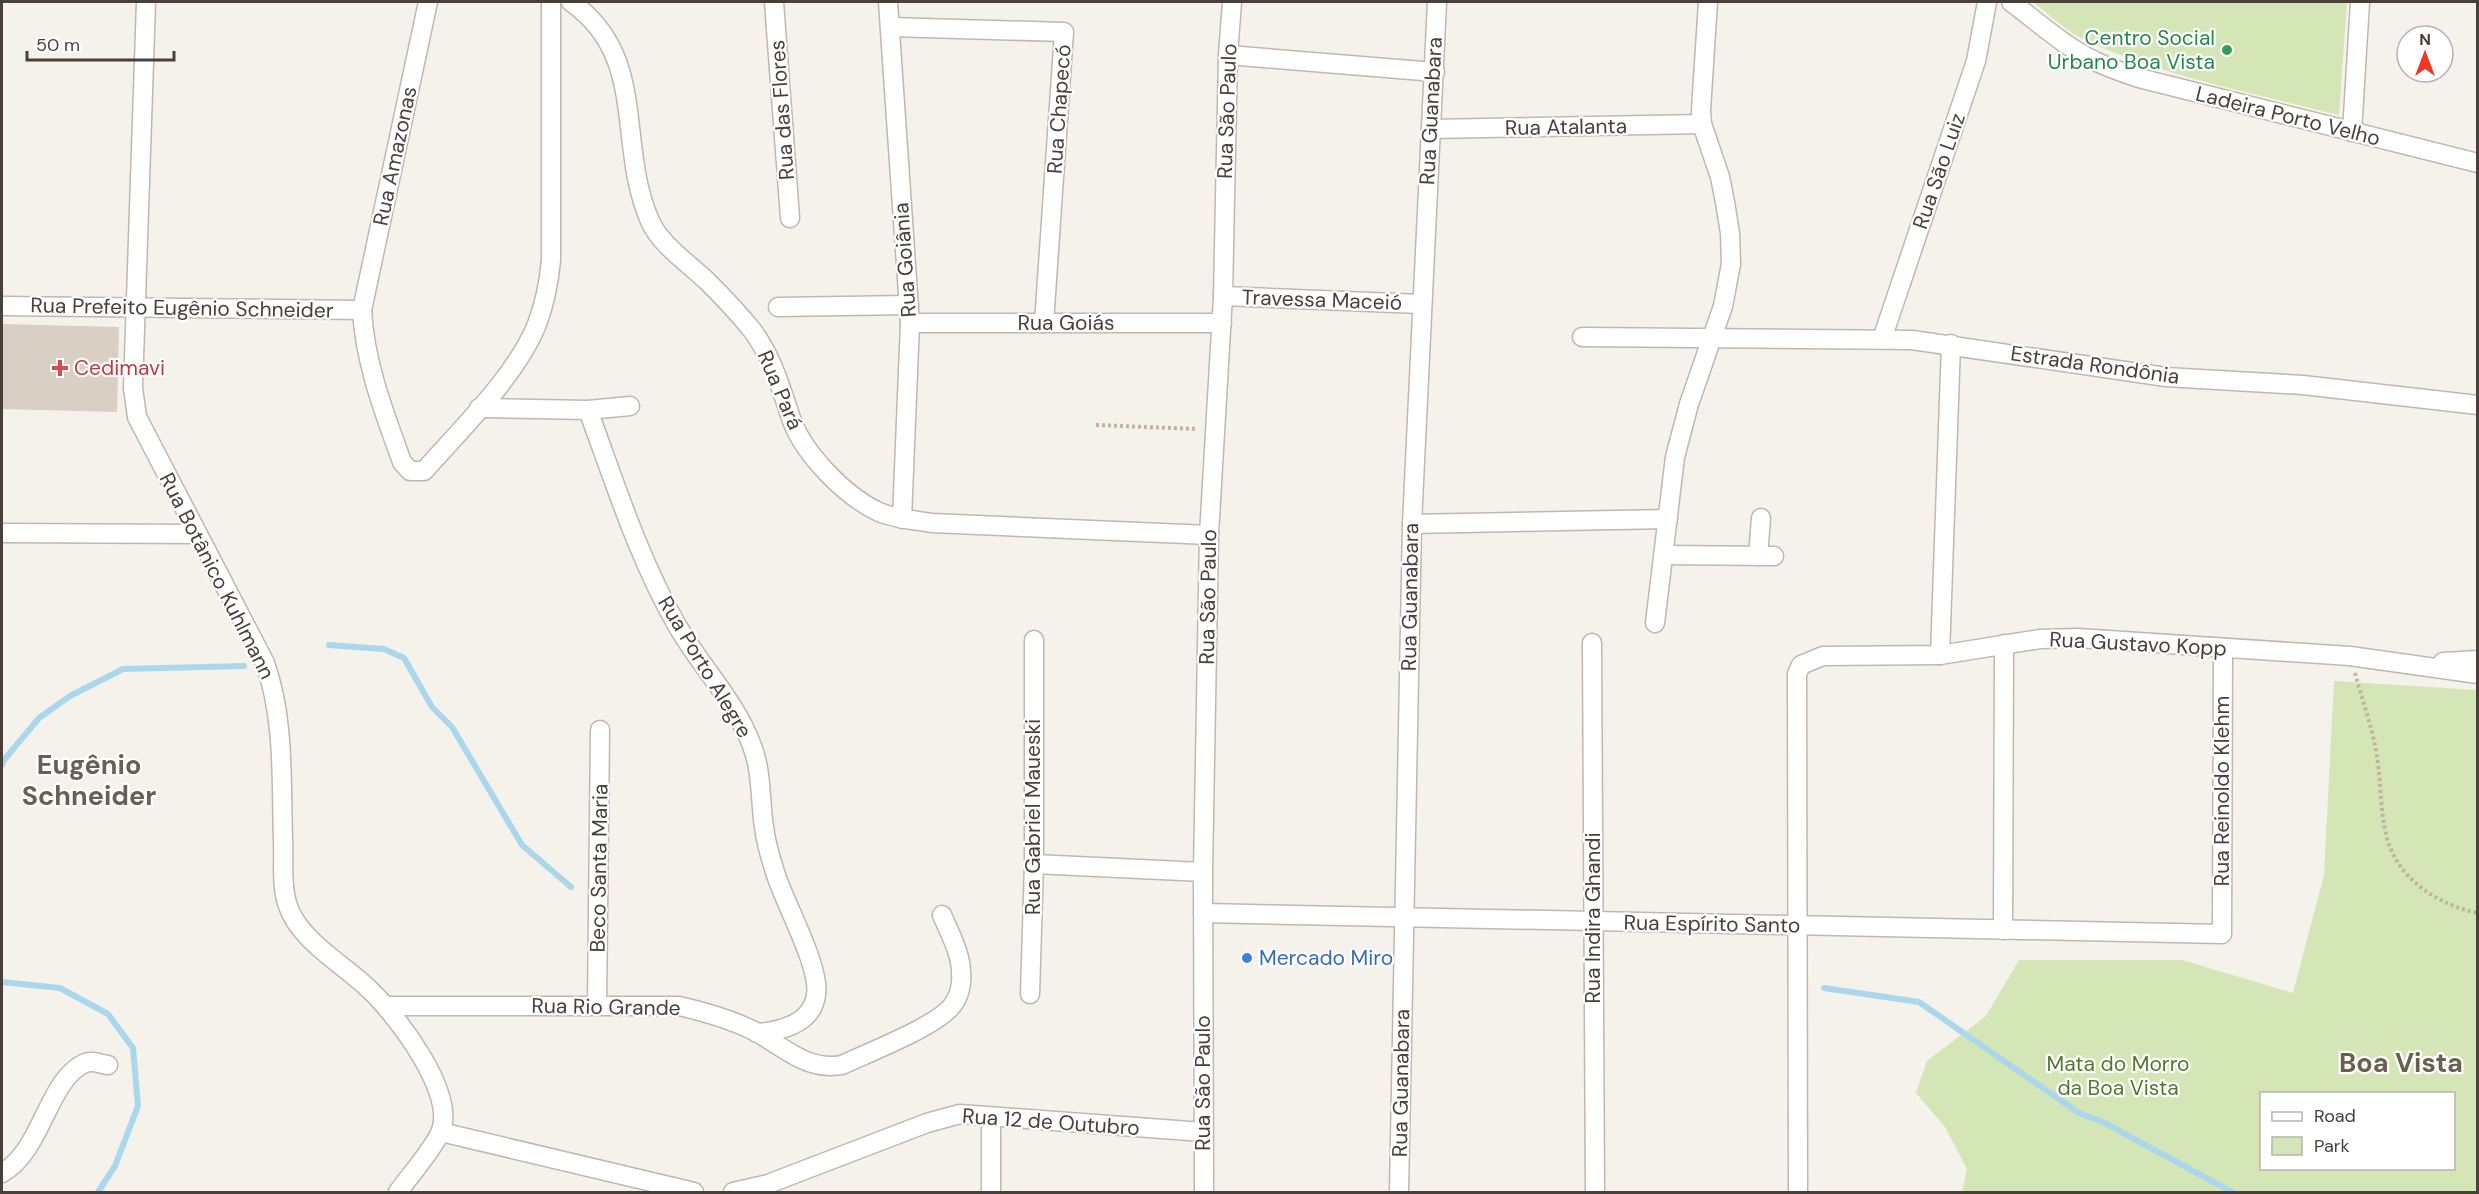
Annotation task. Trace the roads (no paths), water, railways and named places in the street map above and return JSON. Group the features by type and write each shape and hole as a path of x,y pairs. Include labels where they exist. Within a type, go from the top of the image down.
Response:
{"street":[{"name":"Rua Botânico Kuhlmann","path":"146,2 133,388 136,417 265,663 272,684 280,742 284,885 291,914 313,940 386,1006 404,1030 434,1081 441,1100 443,1118 441,1132"},
{"name":"Rua Amazonas","path":"428,2 362,310 363,341 369,369 402,462 410,471 424,471 479,408"},
{"path":"479,408 501,382 532,334 549,280 551,2"},
{"name":"Rua Pará","path":"571,2 587,13 602,30 614,50 622,77 640,192 651,223 662,238 709,283 753,332 778,377 793,423 802,440 818,462 854,496 879,512 902,519 974,526 1209,535"},
{"name":"Rua das Flores","path":"774,2 790,218"},
{"name":"Rua Goiânia","path":"888,2 910,323 902,519"},
{"name":"Rua São Paulo","path":"1204,1192 1203,872 1209,535 1222,323 1227,55 1232,2"},
{"name":"Rua Guanabara","path":"1400,1192 1403,917 1412,524 1420,304 1435,72 1437,2"},
{"path":"1655,623 1680,434 1713,337 1728,286 1731,264 1730,233 1720,177 1702,124 1708,2"},
{"name":"Rua São Luiz","path":"1882,339 1976,61 1987,2"},
{"name":"Ladeira Porto Velho","path":"2011,2 2072,47 2094,61 2115,69 2478,163"},
{"path":"2352,132 2360,2"},
{"name":"Rua Chapecó","path":"890,27 1064,32 1044,323"},
{"path":"1227,55 1435,72"},
{"name":"Rua Atalanta","path":"1431,129 1702,124"},
{"name":"Travessa Maceió","path":"1223,296 1420,304"},
{"path":"778,307 909,305"},
{"name":"Rua Prefeito Eugênio Schneider","path":"2,306 362,310"},
{"name":"Rua Goiás","path":"910,323 1222,323"},
{"name":"Estrada Rondônia","path":"1582,337 1882,339 1951,344 2166,377 2303,386 2478,405"},
{"path":"1940,655 1951,344"},
{"path":"479,408 588,410 630,406"},
{"name":"Rua Porto Alegre","path":"588,410 620,497 661,596 697,656 734,708 753,749 764,829 770,854 780,886 810,960 817,993 814,1006 793,1025 779,1031 757,1033"},
{"path":"1664,555 1766,556 1761,518"},
{"path":"1412,524 1668,519"},
{"path":"2,533 197,534"},
{"name":"Rua Gustavo Kopp","path":"1797,926 1797,675 1801,665 1823,656 1940,655 2040,639 2078,638 2350,656 2478,674"},
{"name":"Rua Gabriel Maueski","path":"1030,994 1034,864 1034,640"},
{"name":"Rua Indira Ghandi","path":"1592,643 1594,1192"},
{"path":"2004,644 2004,930"},
{"name":"Rua Reinoldo Klehm","path":"2222,934 2223,648"},
{"path":"2414,664 2478,660"},
{"name":"Beco Santa Maria","path":"597,1005 600,730"},
{"path":"1034,864 1203,872"},
{"name":"Rua Espírito Santo","path":"1203,913 2222,934"},
{"name":"Rua Rio Grande","path":"386,1006 679,1006 715,1016 757,1033 799,1059 815,1066 828,1068 842,1065 942,1015 954,1004 960,990 961,970 942,915"},
{"path":"1797,926 1798,1192"},
{"path":"2,1173 23,1155 53,1099 75,1071 92,1062 108,1065"},
{"name":"Rua 12 de Outubro","path":"733,1192 768,1184 945,1117 960,1114 1203,1132"},
{"path":"991,1117 991,1192"},
{"path":"399,1192 441,1132 694,1192"}],"waterway":[{"path":"329,645 384,649 404,658 432,707 452,727 522,845 571,887"},
{"path":"2,765 39,718 70,696 123,669 244,666"},
{"path":"2,982 60,988 108,1014 133,1048 138,1106 115,1166 98,1192"},
{"path":"1824,988 1919,1002 2079,1113 2103,1122 2232,1192"}],"place":[{"name":"Centro Social Urbano Boa Vista","path":"2227,50"},
{"name":"Cedimavi","path":"60,368"},
{"name":"Mercado Miro","path":"1247,958"}],"district":[{"name":"Eugênio Schneider","path":"89,780"},
{"name":"Boa Vista","path":"2401,1062"}],"park label":[{"name":"Mata do Morro da Boa Vista","path":"2118,1076"}]}
